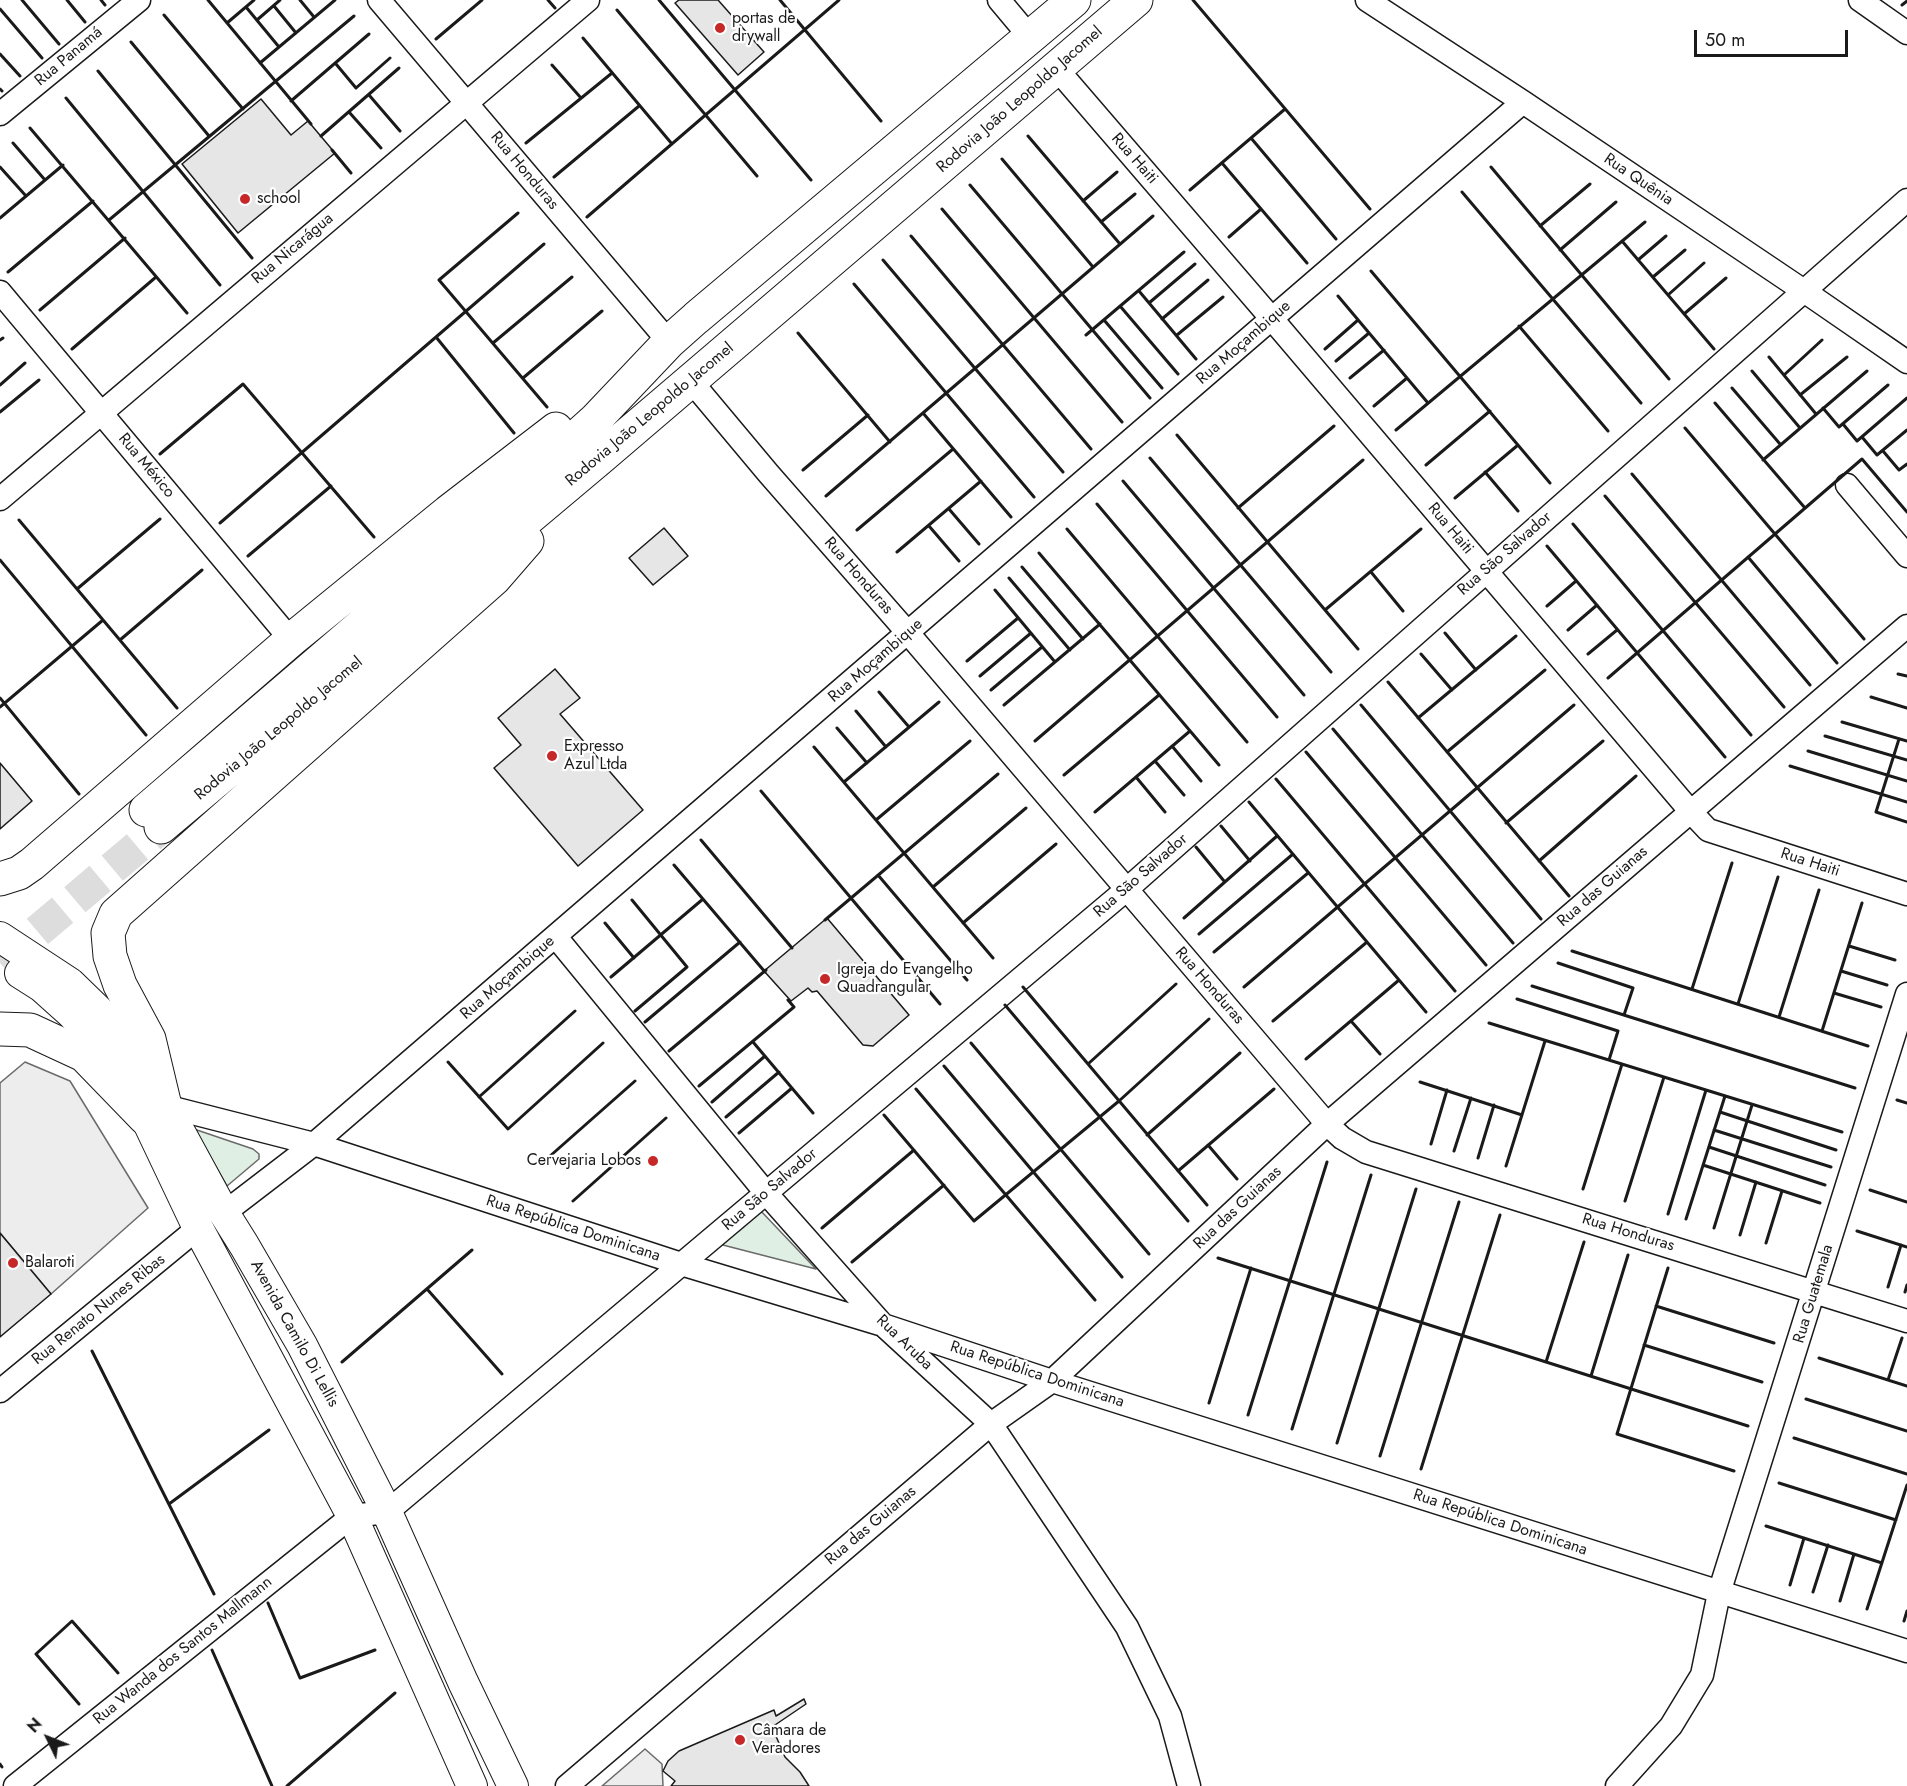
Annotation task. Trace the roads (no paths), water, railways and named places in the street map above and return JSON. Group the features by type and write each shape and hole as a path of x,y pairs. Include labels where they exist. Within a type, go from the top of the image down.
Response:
{"highway":[{"name":"Rodovia João Leopoldo Jacomel","path":"1074,0 669,342 595,420 154,819 600,458 1136,0"},
{"path":"0,879 19,873 32,864 291,640 448,512 669,342"},
{"path":"155,1112 149,1039 120,985 110,956 108,933 116,914 494,579 600,458"},
{"path":"0,1029 30,1030 84,1054 155,1112"}],"main road":[{"name":"Avenida Camilo Di Lellis","path":"0,938 70,984 104,1016 137,1053 155,1112 198,1228 352,1516 472,1786"},
{"name":"Avenida Camilo Di Lellis","path":"0,959 42,987 87,1029 122,1068 155,1112 244,1245 302,1345 387,1512 463,1682 513,1786"}],"street":[{"name":"Rua Panamá","path":"0,114 139,0"},
{"name":"Rua Honduras","path":"379,0 669,342"},
{"name":"Rua Nicarágua","path":"0,499 588,0"},
{"path":"999,0 1030,37"},
{"name":"Rua Quênia","path":"1367,0 1523,102 1907,362"},
{"path":"1860,0 1907,33"},
{"name":"Rua Haiti","path":"1056,68 1708,830 1907,894"},
{"name":"Rua Moçambique","path":"224,1213 314,1144 1523,102"},
{"name":"Rua São Salvador","path":"387,1512 1126,890 1907,200"},
{"name":"Rua México","path":"0,292 291,640"},
{"name":"Rua Honduras","path":"691,381 768,474 908,633 1327,1124 1342,1138 1366,1152 1907,1321"},
{"path":"1847,485 1907,556"},
{"name":"Rua das Guianas","path":"567,1786 991,1424 1052,1381 1327,1124 1907,626"},
{"name":"Rua Aruba","path":"556,937 766,1193 883,1324 991,1424 1127,1627 1170,1716 1189,1786"},
{"name":"Rua Guatemala","path":"1617,1786 1671,1726 1702,1675 1719,1593 1907,994"},
{"name":"Rua República Dominicana","path":"155,1112 314,1144 681,1264 883,1324 1052,1381 1907,1652"},
{"name":"Rua Renato Nunes Ribas","path":"0,1391 198,1228"},
{"path":"352,1516 387,1512"},
{"name":"Rua Wanda dos Santos Mallmann","path":"15,1786 352,1516"}],"tunnel":[{"path":"0,963 161,827"}],"place":[{"name":"portas de drywall","path":"720,28"},
{"name":"school","path":"245,199"},
{"name":"Expresso Azul Ltda","path":"552,756"},
{"name":"Igreja do Evangelho Quadrangular","path":"825,979"},
{"name":"Cervejaria Lobos","path":"653,1161"},
{"name":"Balaroti","path":"13,1263"},
{"name":"Câmara de Veradores","path":"740,1740"}]}
